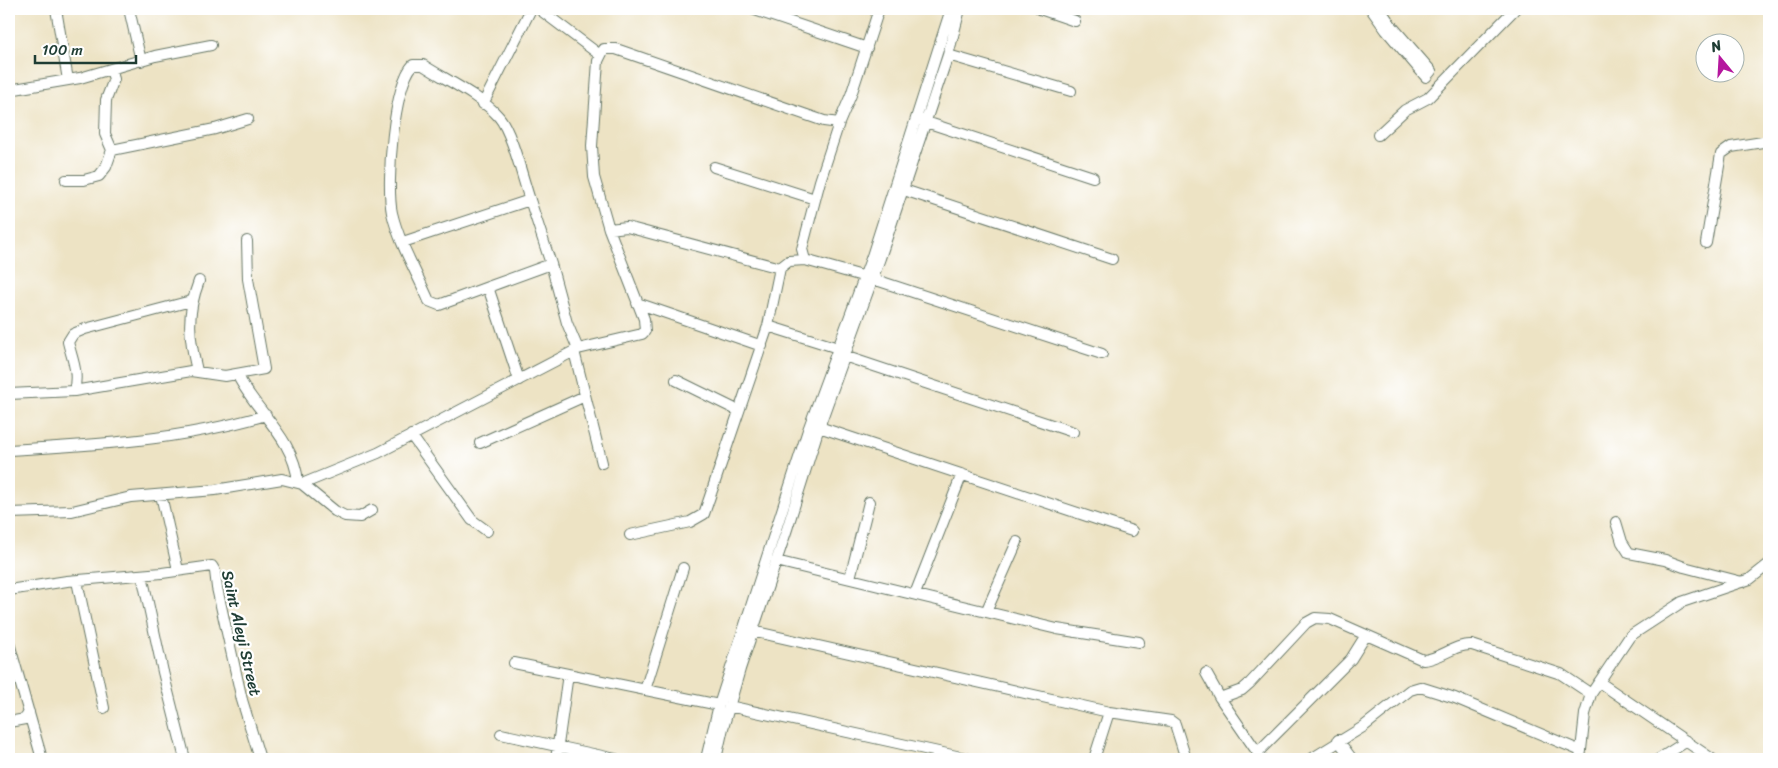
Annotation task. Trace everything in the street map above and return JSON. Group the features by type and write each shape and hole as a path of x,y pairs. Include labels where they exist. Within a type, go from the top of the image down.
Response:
{"street":[{"path":"56,9 68,80"},
{"path":"129,9 141,61"},
{"path":"483,104 531,9"},
{"path":"539,9 600,55"},
{"path":"752,9 867,48"},
{"path":"805,260 802,249 815,199 839,123 867,48 879,9"},
{"path":"736,667 752,631 776,561 777,544 808,430 841,352 869,278 899,188 951,9"},
{"path":"920,121 948,55 960,9"},
{"path":"1040,9 1075,21"},
{"path":"1371,9 1388,27 1431,71 1429,75 1426,77 1388,27 1380,9"},
{"path":"1378,136 1405,110 1428,98 1441,86 1515,9"},
{"path":"9,90 68,80 211,45"},
{"path":"300,483 378,453 576,350 642,334 646,326 608,229 597,193 593,169 592,146 600,55 604,49 616,49 824,120 839,123"},
{"path":"948,55 1071,91"},
{"path":"551,264 439,305 433,305 429,301 403,242 393,214 391,201 393,126 408,70 413,65 423,65 483,104 499,117 505,127 551,264 576,350 585,396 602,463"},
{"path":"66,180 84,180 99,176 106,166 112,150 105,134 106,100 114,79 111,70"},
{"path":"112,150 215,129 248,119"},
{"path":"920,121 1094,177"},
{"path":"1706,243 1721,154 1731,147 1769,141"},
{"path":"714,167 815,199"},
{"path":"899,188 1112,259"},
{"path":"403,242 530,200"},
{"path":"608,229 627,227 780,268"},
{"path":"9,394 74,391 198,372 238,376 264,369 248,279 246,241"},
{"path":"630,534 690,522 704,514 762,346 780,268 789,261 805,260 869,278 1102,354"},
{"path":"198,372 189,338 191,301 199,281"},
{"path":"488,287 519,380"},
{"path":"74,391 76,371 68,342 73,334 85,329 191,301"},
{"path":"638,303 762,346"},
{"path":"768,326 1073,432"},
{"path":"706,759 818,427 841,352"},
{"path":"238,376 250,397 266,414 280,435 297,469 300,483"},
{"path":"676,380 739,412"},
{"path":"480,443 585,396"},
{"path":"9,450 97,445 180,435 216,429 266,414"},
{"path":"818,427 1132,531"},
{"path":"411,436 472,520 487,531"},
{"path":"914,594 962,474"},
{"path":"9,513 72,511 131,497 215,490 282,479 300,483 335,511 345,516 360,517 372,510"},
{"path":"161,495 178,570"},
{"path":"850,578 869,502"},
{"path":"1616,522 1625,550 1629,553 1665,560 1684,567 1742,582"},
{"path":"986,612 1017,542"},
{"path":"776,561 1057,629 1139,642"},
{"path":"1311,759 1338,740 1363,727 1410,690 1420,687 1455,698 1580,755 1585,714 1591,694 1630,636 1682,602 1750,579 1769,564"},
{"name":"Saint Aleyi Street","path":"9,590 142,575 208,565 215,571 236,674 260,759"},
{"path":"645,690 683,568"},
{"path":"142,575 162,672 185,759"},
{"path":"77,581 104,708"},
{"path":"1220,698 1242,690 1306,624 1315,618 1330,619 1423,660 1440,657 1464,644 1472,645 1561,674 1591,694"},
{"path":"752,631 1109,712 1171,721 1175,724 1186,759"},
{"path":"1206,672 1220,698 1260,756 1350,659 1366,635"},
{"path":"9,643 42,759"},
{"path":"514,663 724,706 924,754 970,759"},
{"path":"556,759 556,746 568,674"},
{"path":"1599,682 1712,759"},
{"path":"716,759 724,706"},
{"path":"9,722 25,719 29,712"},
{"path":"1094,759 1109,712"},
{"path":"502,734 616,759"},
{"path":"1338,740 1352,759"},
{"path":"1659,759 1687,741"}]}
